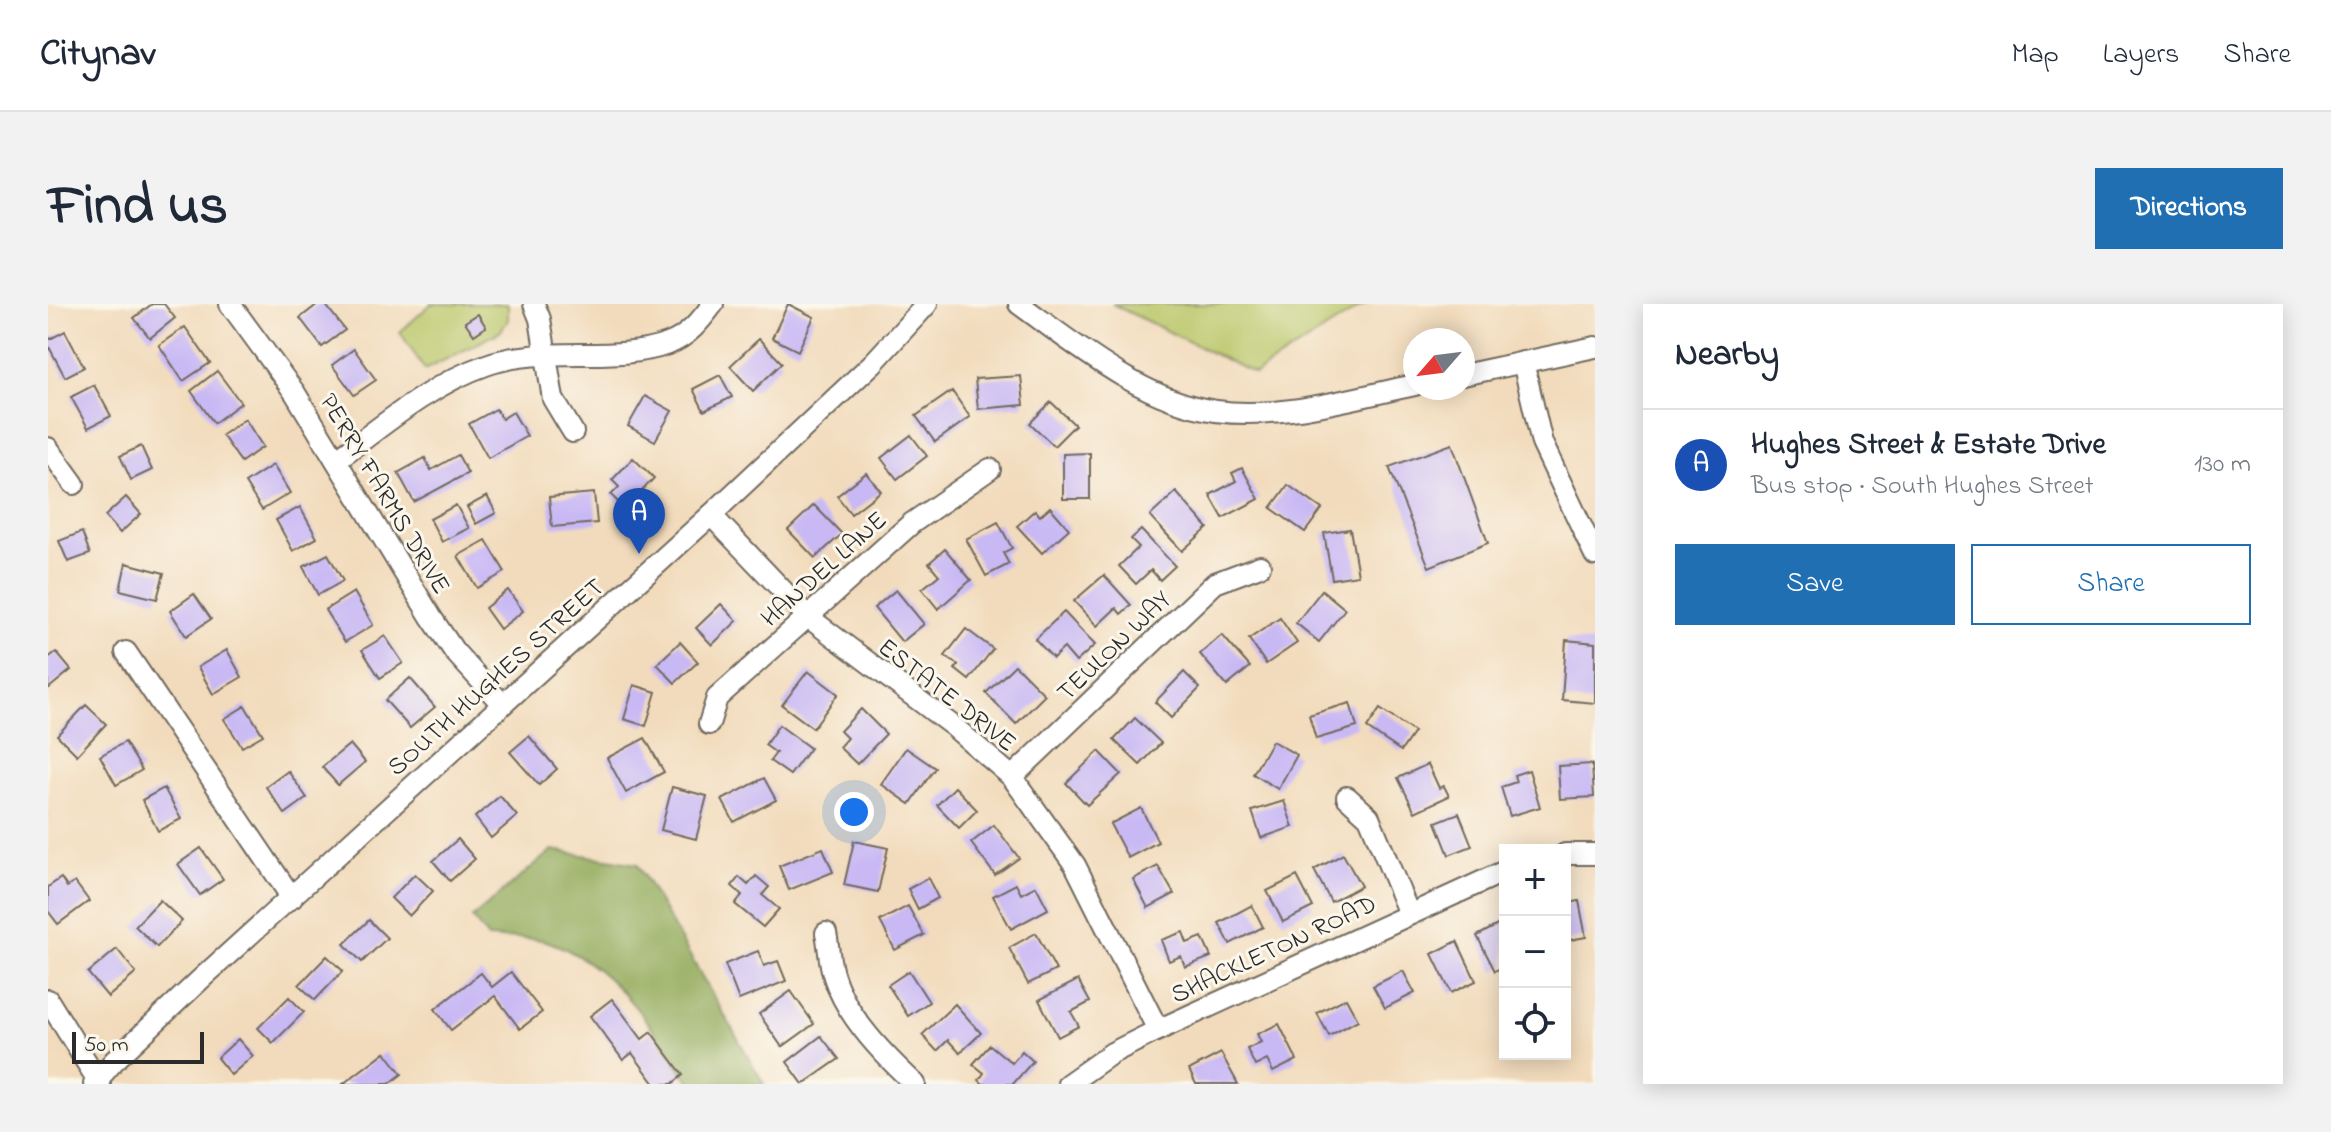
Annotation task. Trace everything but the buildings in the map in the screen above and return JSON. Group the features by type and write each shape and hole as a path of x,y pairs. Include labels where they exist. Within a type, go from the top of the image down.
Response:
{"street":[{"name":"PERRY FARMS DRIVE","path":"230,304 295,393 454,651 502,704"},
{"path":"534,304 553,399 573,432"},
{"path":"336,460 459,376 485,365 544,352 630,351 668,344 686,335 713,304"},
{"name":"SOUTH HUGHES STREET","path":"97,1083 136,1040 873,363 927,304"},
{"path":"1019,304 1151,390 1216,411 1276,411 1403,387"},
{"path":"1475,372 1595,347"},
{"path":"1523,362 1542,443 1595,555"},
{"path":"48,448 74,484"},
{"name":"HANDEL LANE","path":"709,724 717,698 912,523 990,469"},
{"name":"ESTATE DRIVE","path":"711,515 808,617 953,726 1012,777 1075,865 1158,1030"},
{"name":"TEULON WAY","path":"1012,777 1215,583 1260,566"},
{"path":"126,652 292,898"},
{"path":"1347,797 1369,817 1409,914"},
{"path":"1571,854 1595,854"},
{"name":"SHACKLETON ROAD","path":"1068,1084 1112,1053 1158,1030 1499,874"},
{"path":"826,933 833,975 846,1001 879,1046 915,1084"},
{"path":"48,1000 97,1083"}],"green space":[{"path":"431,304 508,304 508,320 500,332 425,370 400,332"},
{"path":"1112,304 1365,304 1255,374"},
{"path":"552,850 637,864 764,1084 691,1084 630,1001 593,966 572,952 542,940 488,938 472,918"}],"place":[{"name":"Hughes Street & Estate Drive","path":"639,554"}]}
